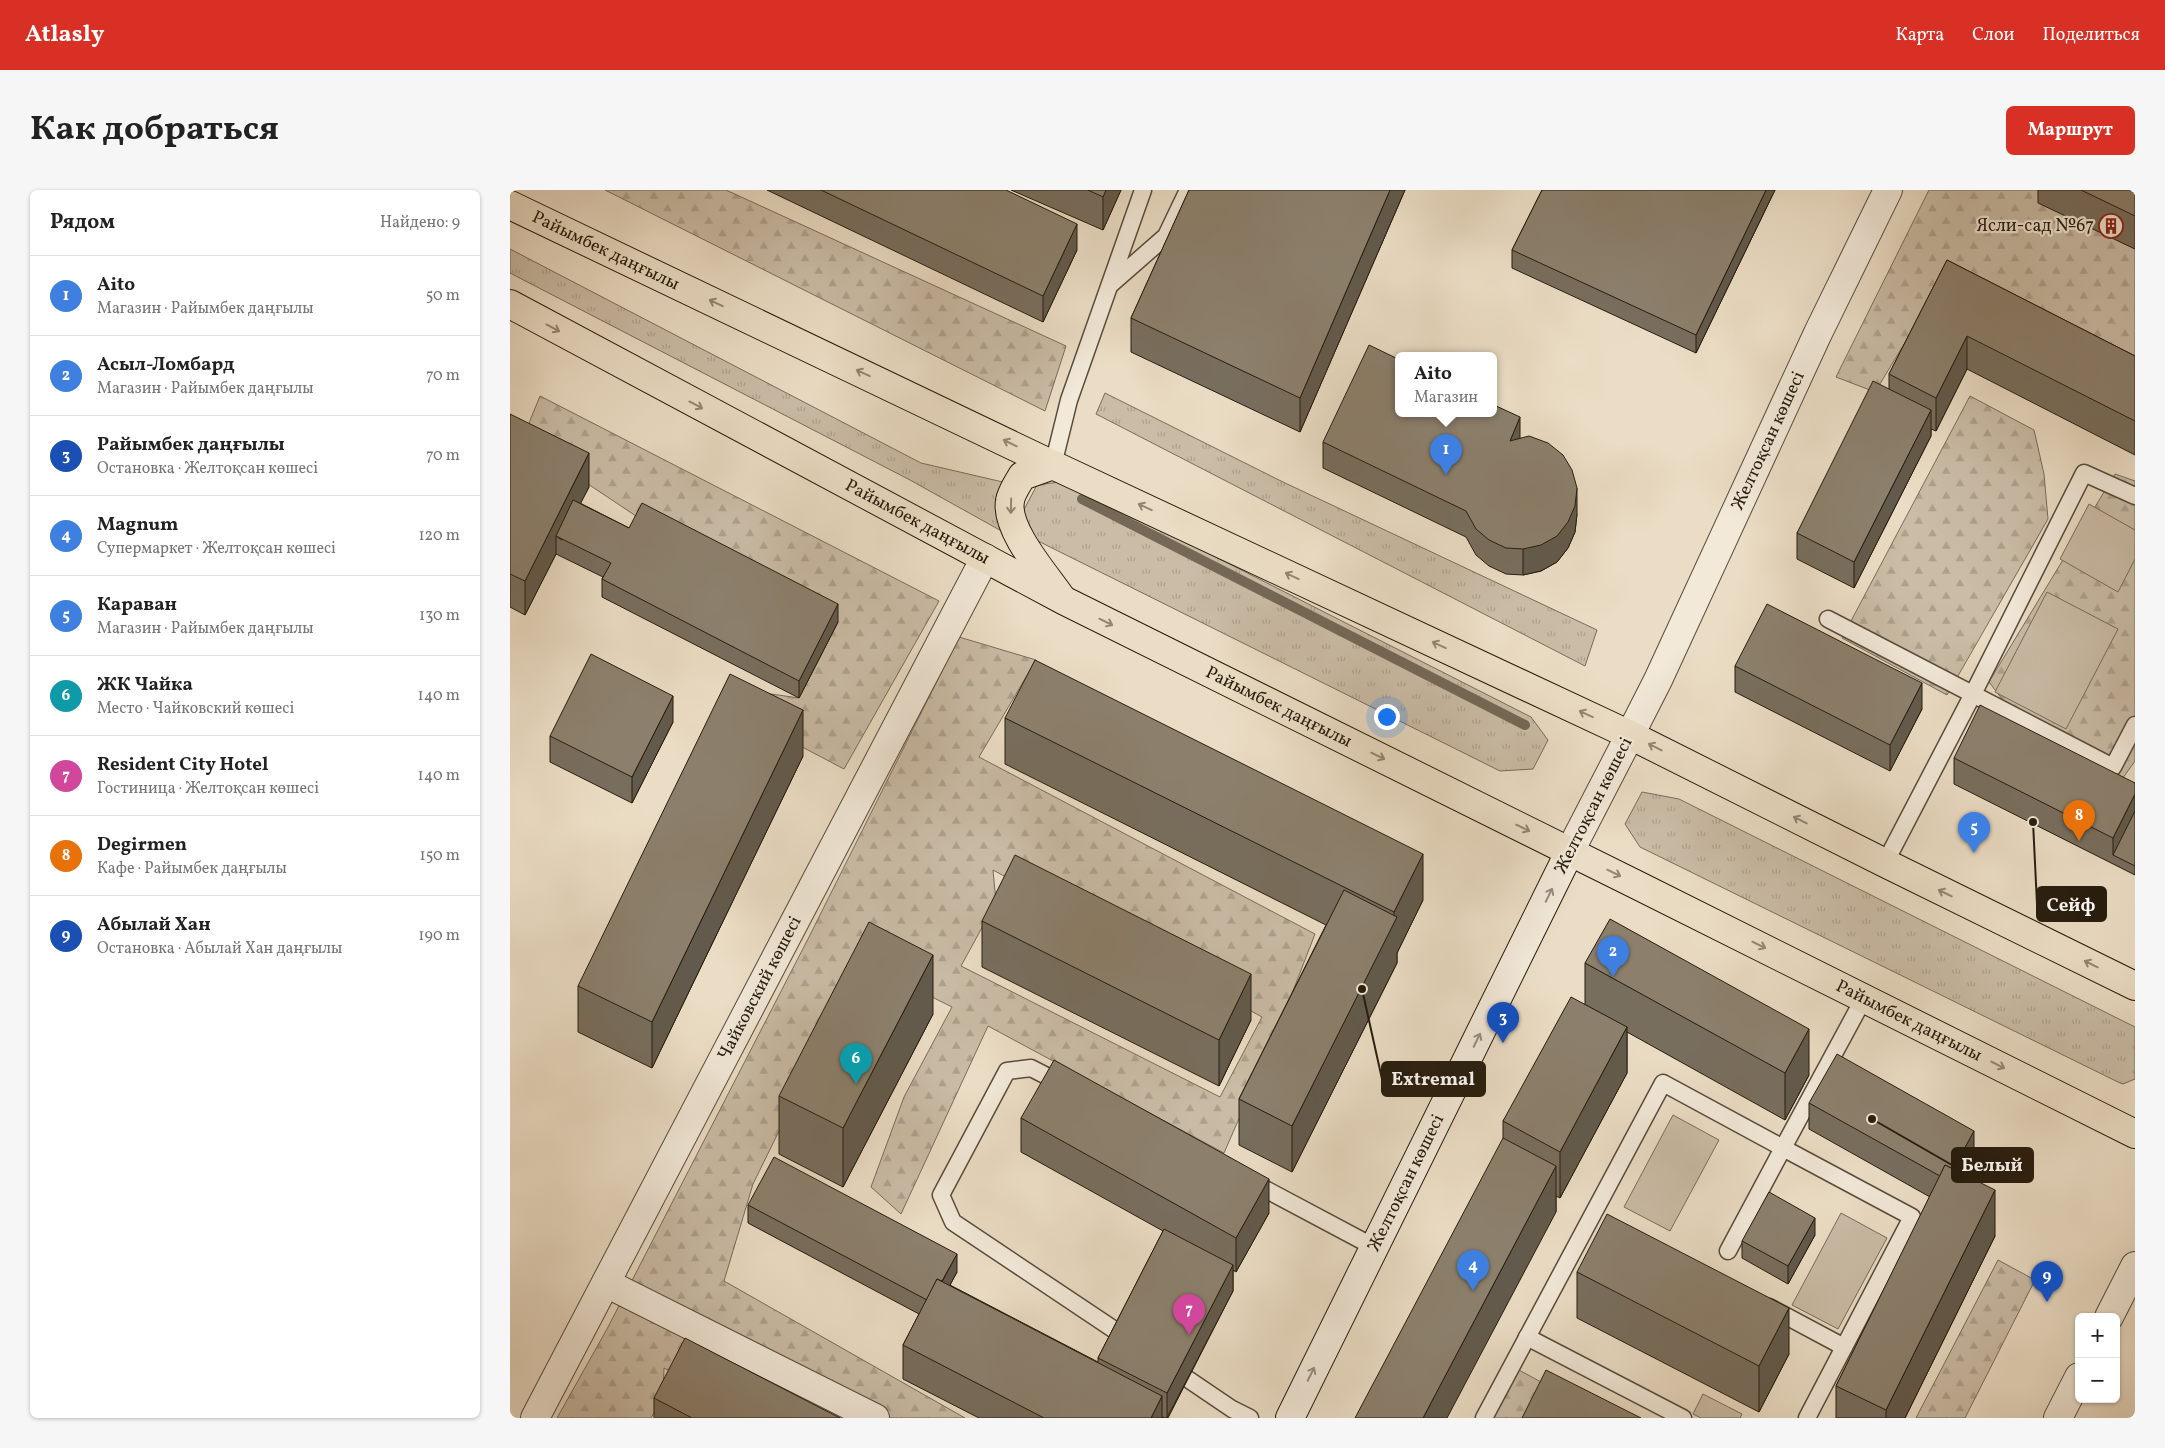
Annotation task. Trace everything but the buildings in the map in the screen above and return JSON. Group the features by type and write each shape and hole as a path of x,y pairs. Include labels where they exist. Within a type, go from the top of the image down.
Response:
{"main road":[{"name":"Райымбек даңғылы","path":"510,205 1053,465 1630,734 1885,863 2135,986"},
{"name":"Райымбек даңғылы","path":"510,304 729,423 1063,600 2135,1134"},
{"path":"1053,465 1022,476 1010,500 1011,519 1023,543 1063,600"}],"street":[{"name":"Желтоқсан көшесі","path":"1290,1418 1570,851 1658,680 1818,333 1888,190"},
{"name":"Чайковский көшесі","path":"535,1418 985,558"},
{"path":"2111,1313 2135,1266"},
{"path":"606,1283 875,1418"},
{"path":"2058,1418 2075,1385"}],"lane":[{"path":"1053,465 1069,400 1143,190"},
{"path":"1110,285 1166,236 1188,190"},
{"path":"1885,863 1973,694 2084,473 2135,496"},
{"path":"1828,619 2113,767 2135,725"},
{"path":"1728,1251 1864,998"},
{"path":"1074,1090 1031,1068 1007,1071 941,1194 953,1222 1144,1350"},
{"path":"1484,1418 1663,1083 1912,1216 1807,1418"},
{"path":"1240,1176 1374,1247"},
{"path":"1593,1213 1609,1222"},
{"path":"1753,1299 1844,1347"},
{"path":"1527,1337 1683,1418"},
{"path":"1160,1360 1232,1409 1250,1418"}],"green space":[{"path":"605,190 726,190 1066,346 1045,411"},
{"path":"1929,190 2135,190 2135,378 1943,280 1875,392 1836,377"},
{"path":"510,249 921,463 1007,483 997,496 996,515 1014,538 910,480 510,273"},
{"path":"1105,393 1283,482 1597,630 1585,666 1096,414"},
{"path":"540,396 939,601 844,769 728,708 757,692 799,698 838,622 642,520 522,440"},
{"path":"1970,396 2034,430 2044,474 2048,519 1947,695 1842,638"},
{"path":"2115,474 2135,481 2135,761 2120,782 2028,733 1989,682"},
{"path":"1066,481 1531,717 1548,740 1533,769 1500,771 1034,539 1020,517 1037,485"},
{"path":"2089,504 2135,530 2135,559 2118,592 2060,559"},
{"path":"2047,592 2118,629 2066,729 1995,692"},
{"path":"959,637 1036,660 979,757 1315,934 1279,1027 1224,1153 988,1026 901,1214 871,1187 904,1097 952,1007 862,962 753,1184 724,1281 965,1418 766,1418 664,1368 663,1398 651,1418 557,1418 607,1329 809,937","holes":["993,870 1262,1017 1220,1097 961,966 996,902"]},
{"path":"1642,792 1679,799 2135,1027 2135,1079 2123,1084 2120,1083 1640,847 1625,824"},
{"path":"1673,1115 1719,1140 1670,1231 1624,1207"},
{"path":"1841,1213 1887,1238 1838,1329 1792,1305"},
{"path":"1998,1260 2035,1280 1965,1418 1916,1418"},
{"path":"1517,1369 1543,1383 1526,1418 1493,1418"},
{"path":"1703,1394 1742,1414 1740,1418 1701,1418 1693,1414"}],"waterway":[{"path":"1082,499 1525,725"}],"place":[{"name":"Ясли-сад №67","path":"2111,226"},
{"name":"Aito","path":"1446,475"},
{"name":"Сейф","path":"2033,822"},
{"name":"Degirmen","path":"2079,841"},
{"name":"Караван","path":"1974,853"},
{"name":"Асыл-Ломбард","path":"1613,977"},
{"name":"Extremal","path":"1362,989"},
{"name":"Райымбек даңғылы","path":"1503,1043"},
{"name":"ЖК Чайка","path":"856,1084"},
{"name":"Белый","path":"1872,1119"},
{"name":"Magnum","path":"1473,1291"},
{"name":"Абылай Хан","path":"2047,1302"},
{"name":"Resident City Hotel","path":"1189,1335"}]}
